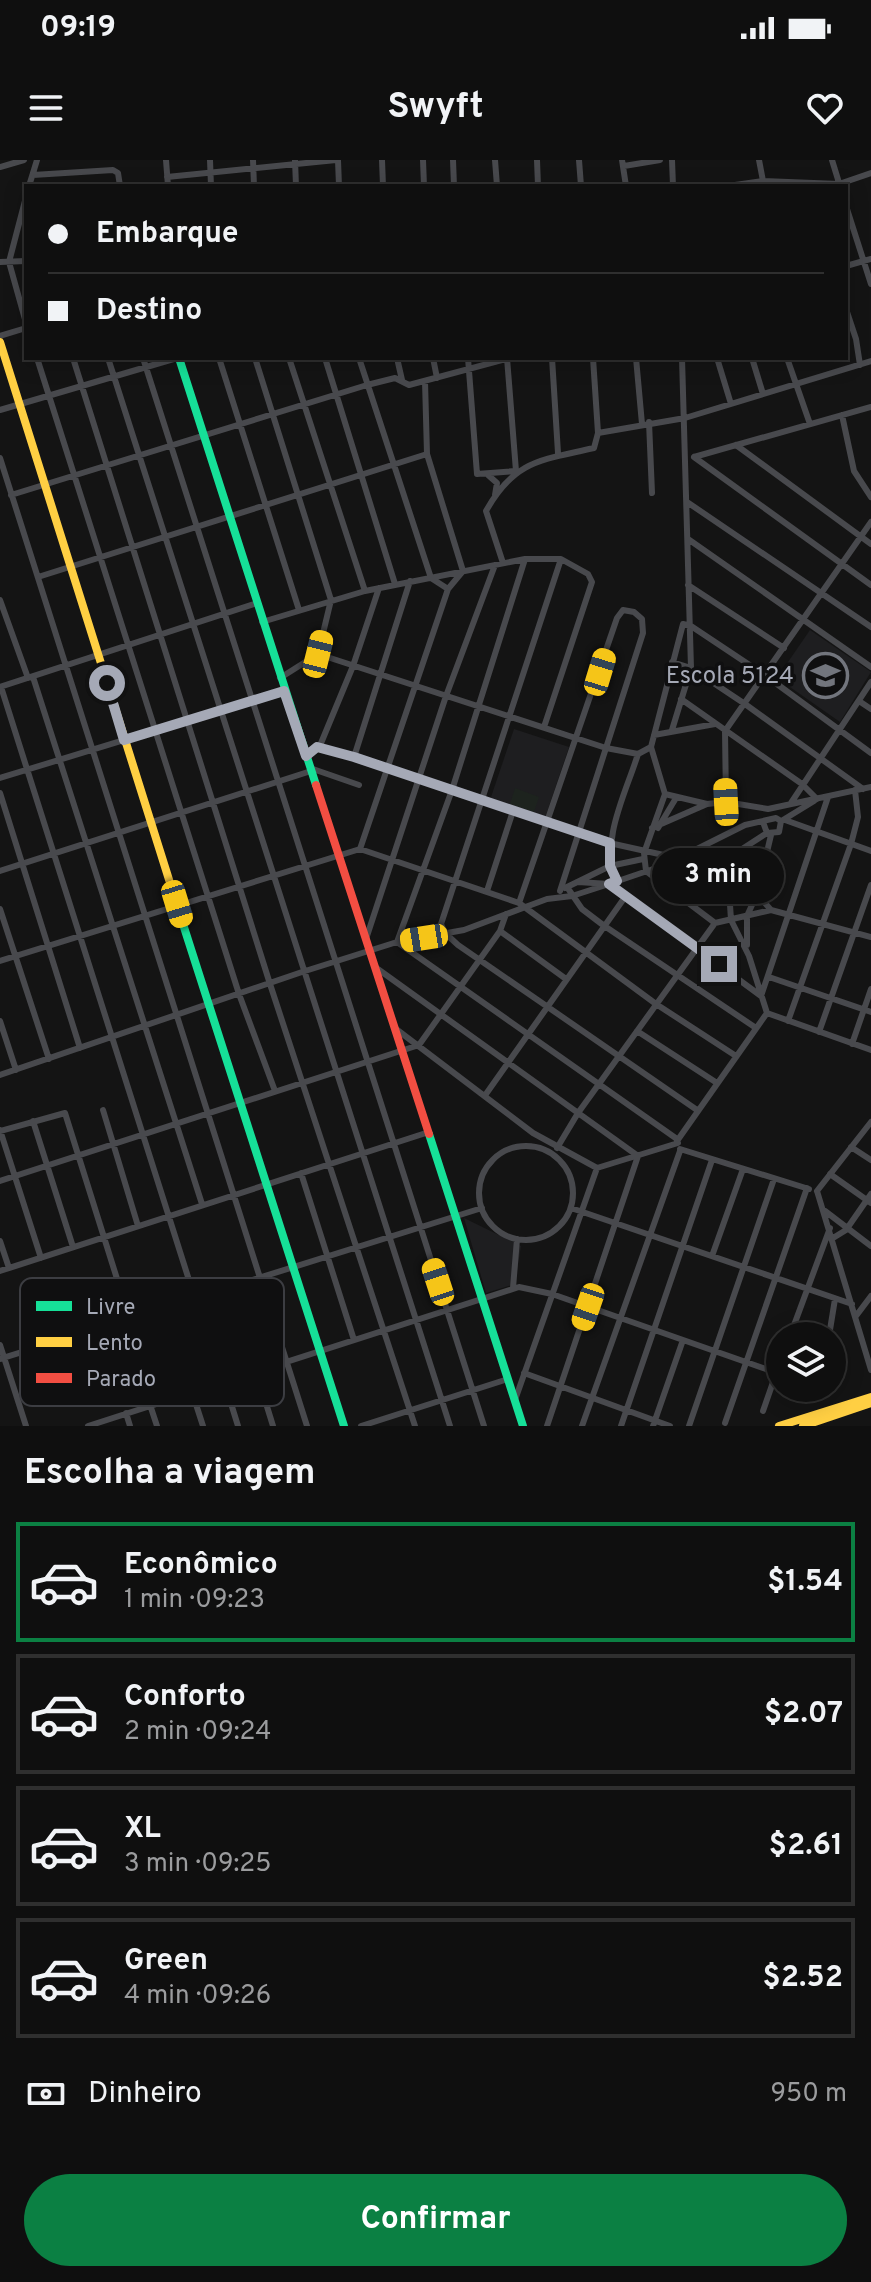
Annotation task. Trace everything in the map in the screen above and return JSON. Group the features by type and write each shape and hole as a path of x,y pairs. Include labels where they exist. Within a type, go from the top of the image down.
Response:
{"street":[{"path":"0,167 24,160"},
{"path":"30,184 37,160"},
{"path":"166,160 168,184"},
{"path":"210,160 211,184"},
{"path":"253,160 254,184"},
{"path":"167,177 337,160 339,184"},
{"path":"382,160 383,184"},
{"path":"423,160 424,184"},
{"path":"453,160 454,184"},
{"path":"495,160 497,184"},
{"path":"537,160 538,184"},
{"path":"579,160 581,184"},
{"path":"626,184 623,163 660,160"},
{"path":"672,160 673,184"},
{"path":"759,160 763,181"},
{"path":"832,160 840,184"},
{"path":"295,163 296,184"},
{"path":"33,175 113,170 119,175 120,184"},
{"path":"843,184 871,173"},
{"path":"747,184 763,181 790,184"},
{"path":"24,205 9,262 24,318"},
{"path":"848,213 871,284"},
{"path":"848,266 871,259"},
{"path":"0,262 24,261"},
{"path":"848,315 860,365"},
{"path":"24,326 0,339 43,486 291,1269 344,1426"},
{"path":"38,360 210,894 239,994 275,1091"},
{"path":"74,360 270,984 415,1426"},
{"path":"109,360 274,873 302,972 450,1426"},
{"path":"144,360 307,863 484,1426"},
{"path":"0,410 172,360"},
{"path":"179,360 523,1426"},
{"path":"220,360 299,610"},
{"path":"256,360 331,600 318,654 280,678"},
{"path":"290,360 365,591"},
{"path":"326,360 395,584"},
{"path":"360,360 431,578 448,589"},
{"path":"397,360 402,380"},
{"path":"433,360 437,378"},
{"path":"468,360 477,474"},
{"path":"11,495 108,468 367,385 395,378 409,385 502,360"},
{"path":"508,360 516,471"},
{"path":"552,360 558,453"},
{"path":"488,507 516,471 535,460 598,445 593,360"},
{"path":"636,360 652,493"},
{"path":"672,730 691,668 687,502 690,458 682,360"},
{"path":"718,360 731,404"},
{"path":"753,360 763,394"},
{"path":"788,360 810,424"},
{"path":"598,433 685,418 871,361"},
{"path":"425,381 427,454 463,571"},
{"path":"690,458 871,407"},
{"path":"842,415 854,471 871,497"},
{"path":"736,445 871,544"},
{"path":"38,577 427,454"},
{"path":"516,457 535,460"},
{"path":"0,458 3,477 67,665 174,1016 261,1278 420,1225 482,1208"},
{"path":"690,458 871,585"},
{"path":"477,474 516,471"},
{"path":"365,940 446,696 499,564 487,517 497,483 489,475 477,474"},
{"path":"687,502 871,627"},
{"path":"726,802 725,731 871,522"},
{"path":"688,539 871,667"},
{"path":"262,622 395,584 525,559 561,559 588,574 592,582 544,727"},
{"path":"397,942 452,790 525,559"},
{"path":"561,559 442,916 445,933 479,961 697,1110"},
{"path":"360,849 448,589 463,571"},
{"path":"354,757 410,581"},
{"path":"688,585 784,648"},
{"path":"306,756 319,748 353,666 379,588"},
{"path":"0,600 59,759 202,1204"},
{"path":"187,1278 1,687 257,603"},
{"path":"522,906 574,738 619,614 623,610 634,612 642,619 643,633 577,832 564,889"},
{"path":"715,923 646,871 643,856 665,794 651,747 681,626 691,626 766,676 871,753"},
{"path":"318,654 606,748 638,754 651,747"},
{"path":"672,662 691,668 863,789"},
{"path":"791,803 871,682"},
{"path":"0,778 284,691"},
{"path":"681,699 802,784 817,799"},
{"path":"859,701 871,709"},
{"path":"654,735 715,724"},
{"path":"319,748 354,757 643,856 679,858"},
{"path":"617,881 610,866 610,843 638,754"},
{"path":"0,871 152,824 310,769 359,785"},
{"path":"665,794 707,804 726,802 768,809 863,789"},
{"path":"788,1021 851,844 863,789"},
{"path":"0,793 80,1048"},
{"path":"761,996 828,797"},
{"path":"655,828 676,798"},
{"path":"817,799 783,820 779,832 769,834 736,853 730,865 731,920 749,956 767,1013 871,1050"},
{"path":"655,828 707,804"},
{"path":"487,891 513,811"},
{"path":"0,1075 336,961 397,942 445,933 522,906 572,896 609,884 679,858 745,825 771,818 871,851"},
{"path":"749,956 747,916 757,894 769,834 763,822"},
{"path":"0,961 274,873 360,849 487,891 522,906 656,1004 736,1056"},
{"path":"547,899 610,866 643,856"},
{"path":"578,882 609,884 761,996"},
{"path":"819,1032 871,885"},
{"path":"564,889 603,925 756,1028"},
{"path":"757,894 771,910 823,927 871,937"},
{"path":"486,1094 625,897"},
{"path":"0,909 49,1059"},
{"path":"555,1151 578,1113 715,923 771,910"},
{"path":"0,1181 419,1045 500,931 506,914"},
{"path":"500,931 566,979"},
{"path":"397,942 678,1144 712,1160 817,1191"},
{"path":"374,967 638,1156"},
{"path":"769,977 867,1011"},
{"path":"852,1044 867,1011 871,989"},
{"path":"582,1426 678,1144 697,1110 767,1013"},
{"path":"0,1021 16,1070"},
{"path":"396,1029 486,1094 555,1151 569,1173 571,1208 554,1231 541,1238 517,1239 499,1231 482,1208 482,1178 499,1155 526,1146 555,1151 597,1168 678,1144"},
{"path":"637,1031 717,1083"},
{"path":"103,1110 138,1226"},
{"path":"41,1258 0,1130 65,1113 106,1236 116,1278"},
{"path":"33,1121 73,1247"},
{"path":"817,1191 871,1122"},
{"path":"0,1271 429,1132"},
{"path":"851,1147 871,1160"},
{"path":"547,1426 638,1156"},
{"path":"621,1426 712,1160"},
{"path":"515,1400 597,1168"},
{"path":"712,1256 743,1169"},
{"path":"301,1173 354,1340"},
{"path":"830,1174 870,1199 846,1230 833,1238"},
{"path":"689,1426 774,1179"},
{"path":"725,1423 807,1188"},
{"path":"817,1191 871,1370"},
{"path":"571,1208 852,1304"},
{"path":"825,1211 846,1230 871,1246"},
{"path":"795,1322 830,1228"},
{"path":"513,1288 517,1239"},
{"path":"0,1241 9,1268"},
{"path":"284,1363 513,1288 552,1294 766,1369"},
{"path":"856,1316 871,1296"},
{"path":"831,1322 835,1299"},
{"path":"654,1423 683,1340"},
{"path":"0,1345 26,1426"},
{"path":"284,1352 307,1426"},
{"path":"524,1373 626,1409 654,1423 670,1426"},
{"path":"361,1426 377,1424 508,1379"},
{"path":"779,1426 871,1397"},
{"path":"763,1411 767,1402"},
{"path":"803,1426 871,1403"},
{"path":"88,1426 150,1406 157,1426"},
{"path":"197,1406 203,1426"},
{"path":"232,1406 238,1426"},
{"path":"267,1406 273,1426"},
{"path":"126,1413 130,1426"}],"shaded area":[{"name":"Escola 5124","path":"810,630 871,672 840,722 777,678"},
{"path":"514,729 569,747 545,818 490,800"},
{"path":"515,788 539,797 534,812 510,804"},
{"path":"464,1218 521,1246 515,1284 486,1293"}],"traffic: fast":[{"path":"180,360 316,785"},
{"path":"182,921 344,1426"},
{"path":"429,1134 523,1426"}],"traffic: slow":[{"path":"0,342 182,921"},
{"path":"779,1426 871,1397"},
{"path":"803,1426 871,1403"}],"traffic: jam":[{"path":"316,785 429,1134"}],"place":[{"name":"Escola 5124","path":"825,675"}],"route":[{"path":"107,683 124,740 284,691 306,756 317,747 354,757 610,843 610,866 617,881 609,884 719,964"}]}
